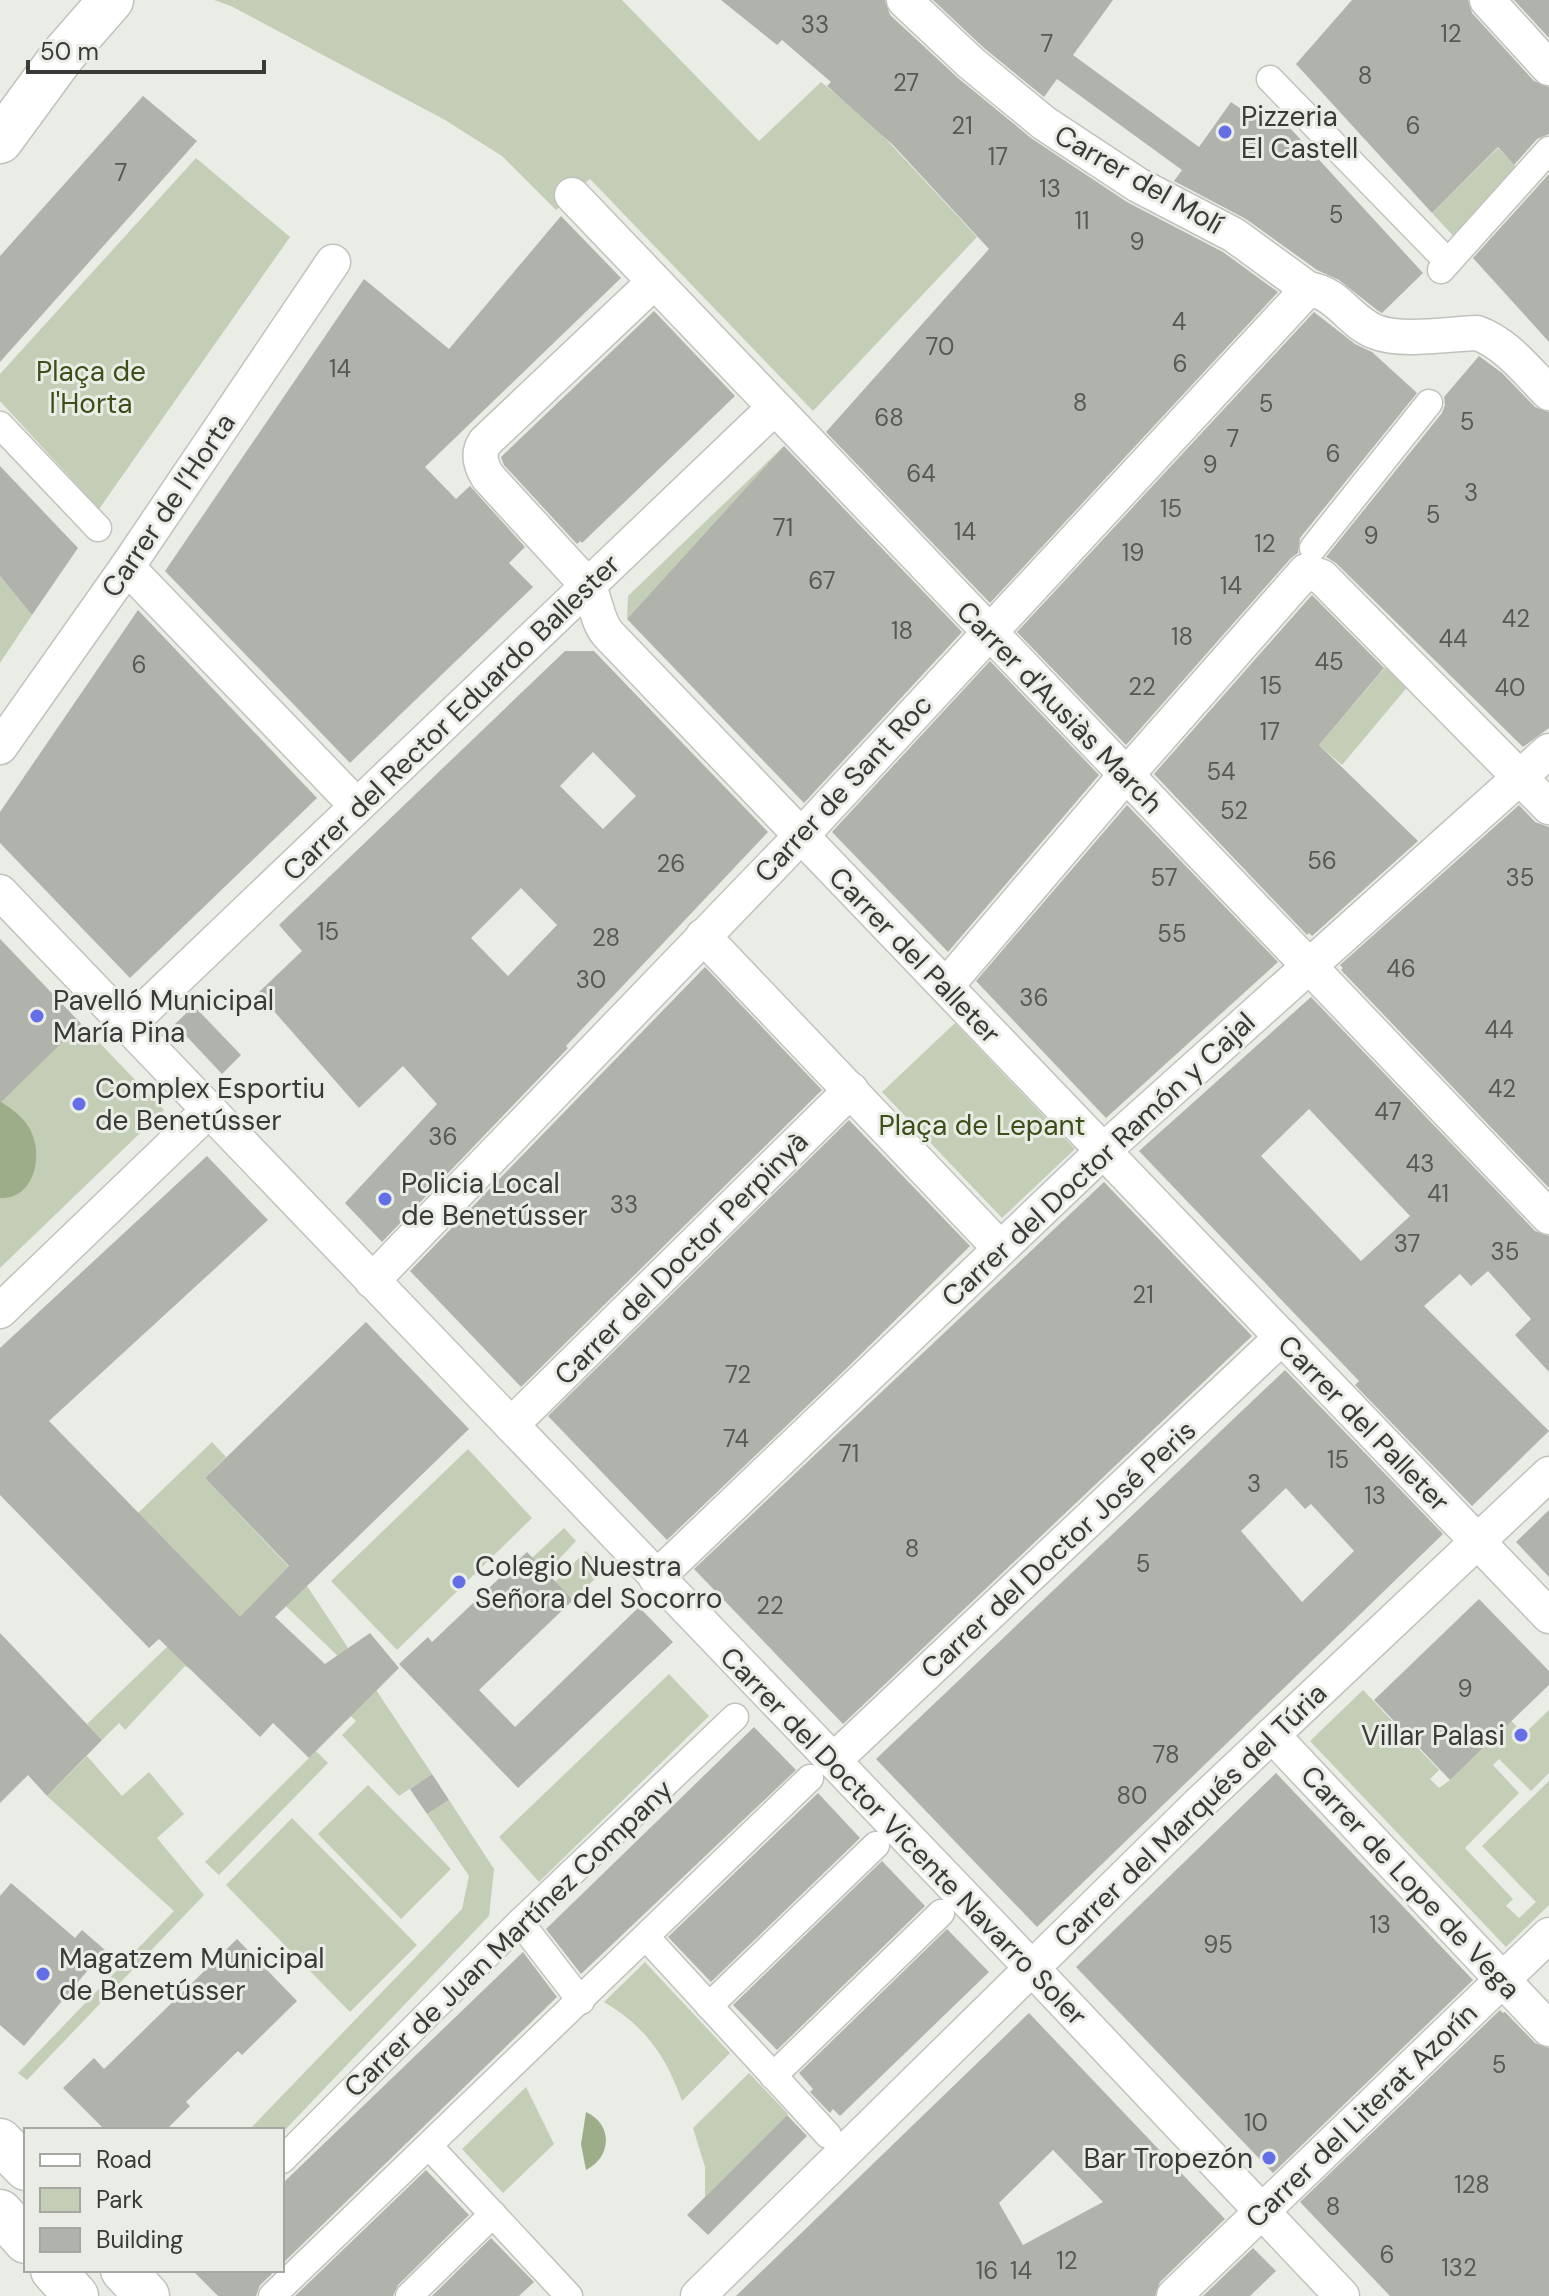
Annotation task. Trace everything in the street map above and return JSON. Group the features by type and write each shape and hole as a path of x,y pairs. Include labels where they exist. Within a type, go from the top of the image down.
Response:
{"street":[{"path":"0,141 63,55 111,0"},
{"name":"Carrer del Molí","path":"904,0 971,63 1044,123 1138,185 1223,228 1308,289 1320,290 1339,301 1366,327 1377,333 1395,336 1477,333 1486,336 1549,393"},
{"path":"1487,0 1549,68"},
{"path":"1270,79 1444,266 1549,150"},
{"name":"Carrer d'Ausiàs March","path":"572,195 1549,1217"},
{"name":"Carrer de l’Horta","path":"0,747 127,567 333,262"},
{"name":"Carrer del Palleter","path":"654,282 481,449 481,463 488,477 588,586 604,629 1549,1616"},
{"name":"Carrer de Sant Roc","path":"372,1281 800,837 1308,289"},
{"path":"946,986 1307,560 1429,403"},
{"name":"Carrer del Rector Eduardo Ballester","path":"128,1025 774,408"},
{"path":"0,425 98,528"},
{"path":"1307,560 1313,573 1322,577 1549,807"},
{"path":"127,567 357,806"},
{"name":"Carrer del Doctor Ramón y Cajal","path":"656,1578 999,1247 1549,751"},
{"name":"Carrer del Doctor Vicente Navarro Soler","path":"0,892 656,1578 822,1770 1032,1968 1342,2296"},
{"path":"703,936 999,1247"},
{"name":"Carrer del Doctor Perpinyà","path":"511,1425 851,1090"},
{"path":"0,1311 209,1110"},
{"name":"Carrer del Doctor José Peris","path":"822,1770 1282,1337"},
{"name":"Carrer del Marqués del Túria","path":"698,2296 1272,1735 1549,1474"},
{"name":"Carrer de Juan Martínez Company","path":"284,2158 520,1922 735,1717"},
{"name":"Carrer de Lope de Vega","path":"1272,1735 1549,2029"},
{"path":"272,2296 822,1770"},
{"path":"709,2006 876,1845"},
{"path":"773,2076 941,1913"},
{"path":"520,1922 581,2001"},
{"name":"Carrer del Literat Azorín","path":"1174,2296 1549,1935"},
{"path":"646,1937 828,2135"},
{"path":"0,2141 24,2166"},
{"path":"429,2146 493,2214 558,2293"},
{"path":"0,2212 24,2239"},
{"path":"409,2296 493,2214"},
{"path":"55,2272 76,2296"},
{"path":"125,2272 147,2296"}],"green space":[{"path":"214,0 622,0 759,141 821,82 872,124 977,237 813,411 590,179 556,210 502,156 445,120 231,6"},
{"path":"1498,148 1520,171 1457,240 1432,213"},
{"name":"Plaça de l'Horta","path":"196,158 290,237 99,509 0,401 0,374"},
{"path":"786,444 627,619 628,596"},
{"path":"0,576 32,615 0,663"},
{"path":"1388,664 1409,685 1342,765 1319,745"},
{"name":"Complex Esportiu de Benetússer","path":"0,939 164,1110 0,1268"},
{"name":"Plaça de Lepant","path":"955,1023 1075,1149 1002,1218 882,1092"},
{"path":"212,1442 226,1457 205,1478 307,1586 432,1774 399,1796 342,1735 356,1721 321,1687 344,1662 268,1589 191,1669 185,1666 125,1730 119,1723 102,1740 87,1724 169,1645 138,1513"},
{"path":"468,1449 532,1518 397,1650 331,1581"},
{"path":"564,1528 576,1541 546,1573 532,1558"},
{"path":"586,1551 604,1570 573,1600 555,1582"},
{"path":"669,1674 709,1716 539,1882 499,1837"},
{"path":"1363,1690 1439,1770 1430,1779 1439,1788 1495,1737 1468,1710 1484,1693 1524,1734 1549,1710 1549,1773 1531,1791 1499,1759 1493,1765 1519,1793 1465,1848 1513,1899 1506,1906 1519,1918 1536,1902 1482,1846 1549,1781 1549,1905 1506,1947 1310,1741"},
{"path":"316,1751 328,1763 219,1875 205,1862"},
{"path":"87,1756 122,1796 149,1772 184,1814 157,1838 204,1895 27,2080 18,2073 174,1911 47,1796"},
{"path":"368,1785 451,1869 401,1919 318,1834"},
{"path":"449,1800 494,1869 489,1916 284,2131 284,2128 251,2128 462,1909 469,1876 427,1814"},
{"path":"292,1818 417,1945 350,2012 226,1885"},
{"path":"645,1962 730,2053 682,2101 669,2070 653,2044 632,2022 604,2002"},
{"path":"749,2073 788,2114 705,2197 705,2167 693,2128"},
{"path":"526,2087 554,2144 503,2193 462,2149"}],"shaded area":[{"path":"0,1101 28,1126 36,1148 36,1160 34,1172 22,1191 12,1197 0,1198"},
{"path":"586,2112 601,2124 606,2141 601,2157 586,2170 581,2144"}],"building":[{"path":"721,0 885,0 890,15 958,78 1031,138 1127,202 1223,252 1278,292 990,603 826,432 989,249 893,145 827,86 831,82 782,40 777,45"},
{"path":"933,0 1113,0 1073,55 1199,147 1231,102 1244,111 1289,127 1423,273 1382,313 1339,280 1317,270 1246,219 1174,181 1182,170 1057,79 1044,97 984,48"},
{"path":"1352,0 1468,0 1472,13 1534,81 1549,87 1549,134 1537,139 1514,165 1498,147 1432,213 1296,64"},
{"path":"1514,0 1549,0 1549,38"},
{"path":"143,96 197,141 0,362 0,256"},
{"path":"1549,174 1549,342 1473,258"},
{"path":"561,216 621,278 425,467 456,499 470,486 525,547 509,563 533,587 350,763 165,571 364,279 449,349"},
{"path":"654,311 735,396 582,543 577,544 504,465 501,457"},
{"path":"1314,312 1355,344 1372,352 1417,393 1300,538 1298,553 1126,745 1017,632"},
{"path":"1479,356 1502,373 1535,407 1549,412 1549,728 1523,747 1336,563 1326,557 1442,413 1444,397"},
{"path":"784,446 962,632 804,803 627,619"},
{"path":"0,466 78,548 32,615 0,576"},
{"path":"1312,595 1384,668 1319,745 1418,841 1312,936 1307,935 1154,774"},
{"path":"138,610 317,798 130,978 0,843 0,812"},
{"path":"565,651 594,651 768,832 566,1046 568,1048 382,1242 345,1203 437,1104 403,1066 359,1108 258,993 302,951 279,925","holes":["593,752 636,796 603,829 560,786","521,888 557,925 508,976 471,938"]},
{"path":"990,661 1099,775 948,952 832,832"},
{"path":"1127,805 1278,962 1106,1118 976,981"},
{"path":"1519,805 1535,822 1549,827 1549,1188 1341,970 1340,965"},
{"name":"Pavelló Municipal María Pina","path":"0,939 81,1024 0,1103"},
{"path":"705,967 822,1090 521,1387 410,1271"},
{"path":"1311,997 1535,1231 1549,1236 1549,1372 1515,1335 1531,1319 1488,1271 1471,1286 1460,1274 1424,1306 1549,1431 1472,1506 1355,1385 1359,1381 1139,1151","holes":["1309,1109 1410,1216 1361,1261 1261,1156"]},
{"path":"194,1006 241,1055 222,1074 175,1024"},
{"path":"849,1120 970,1246 667,1540 548,1416"},
{"path":"207,1156 268,1220 49,1421 240,1617 289,1566 205,1478 366,1322 469,1429 275,1617 325,1664 370,1633 399,1668 309,1758 273,1723 260,1737 159,1639 149,1648 0,1495 0,1348"},
{"path":"1104,1182 1252,1336 843,1724 694,1569"},
{"path":"1285,1370 1443,1534 1037,1927 876,1759","holes":["1286,1488 1305,1509 1311,1504 1354,1551 1302,1602 1241,1531"]},
{"path":"1549,1510 1549,1577 1516,1542"},
{"path":"527,1552 573,1600 479,1690 515,1727 639,1607 673,1642 518,1788 399,1664 428,1637 432,1642"},
{"path":"1479,1599 1549,1671 1549,1685 1450,1780 1374,1700"},
{"path":"0,1633 102,1740 47,1796 28,1775 0,1803"},
{"path":"754,1727 796,1770 581,1974 546,1929"},
{"path":"1276,1773 1473,1980 1273,2173 1076,1967"},
{"path":"432,1774 449,1800 427,1814 410,1789"},
{"path":"818,1793 860,1838 711,1982 668,1937"},
{"path":"882,1861 925,1906 777,2050 733,2005"},
{"name":"Magatzem Municipal de Benetússer","path":"11,1883 75,1938 82,1930 105,1950 24,2046 0,2025 0,1896"},
{"path":"947,1929 989,1972 840,2116 833,2109 830,2113 810,2092 813,2089 799,2073"},
{"path":"237,1939 297,2001 242,2055 238,2051 186,2102 190,2106 168,2128 103,2128 63,2088 94,2058 104,2069"},
{"path":"523,1952 557,1997 284,2262 284,2182"},
{"path":"1500,2010 1535,2043 1549,2048 1549,2296 1390,2296 1300,2202"},
{"path":"1029,2013 1225,2219 1160,2282 1155,2296 736,2296","holes":["1053,2150 1103,2202 1023,2245 999,2203"]},
{"path":"787,2115 807,2136 708,2235 687,2215"},
{"path":"426,2170 469,2215 398,2285 393,2296 295,2296"},
{"path":"491,2238 534,2282 519,2296 432,2296"},
{"path":"1253,2248 1276,2271 1250,2296 1203,2296"},
{"path":"194,2272 274,2272 260,2285 256,2296 218,2296"}],"place":[{"name":"Pizzeria El Castell","path":"1225,132"},
{"name":"Pavelló Municipal María Pina","path":"37,1016"},
{"name":"Complex Esportiu de Benetússer","path":"79,1104"},
{"name":"Policia Local de Benetússer","path":"385,1199"},
{"name":"Colegio Nuestra Señora del Socorro","path":"459,1582"},
{"name":"Villar Palasi","path":"1521,1735"},
{"name":"Magatzem Municipal de Benetússer","path":"43,1974"},
{"name":"Bar Tropezón","path":"1269,2158"}]}
